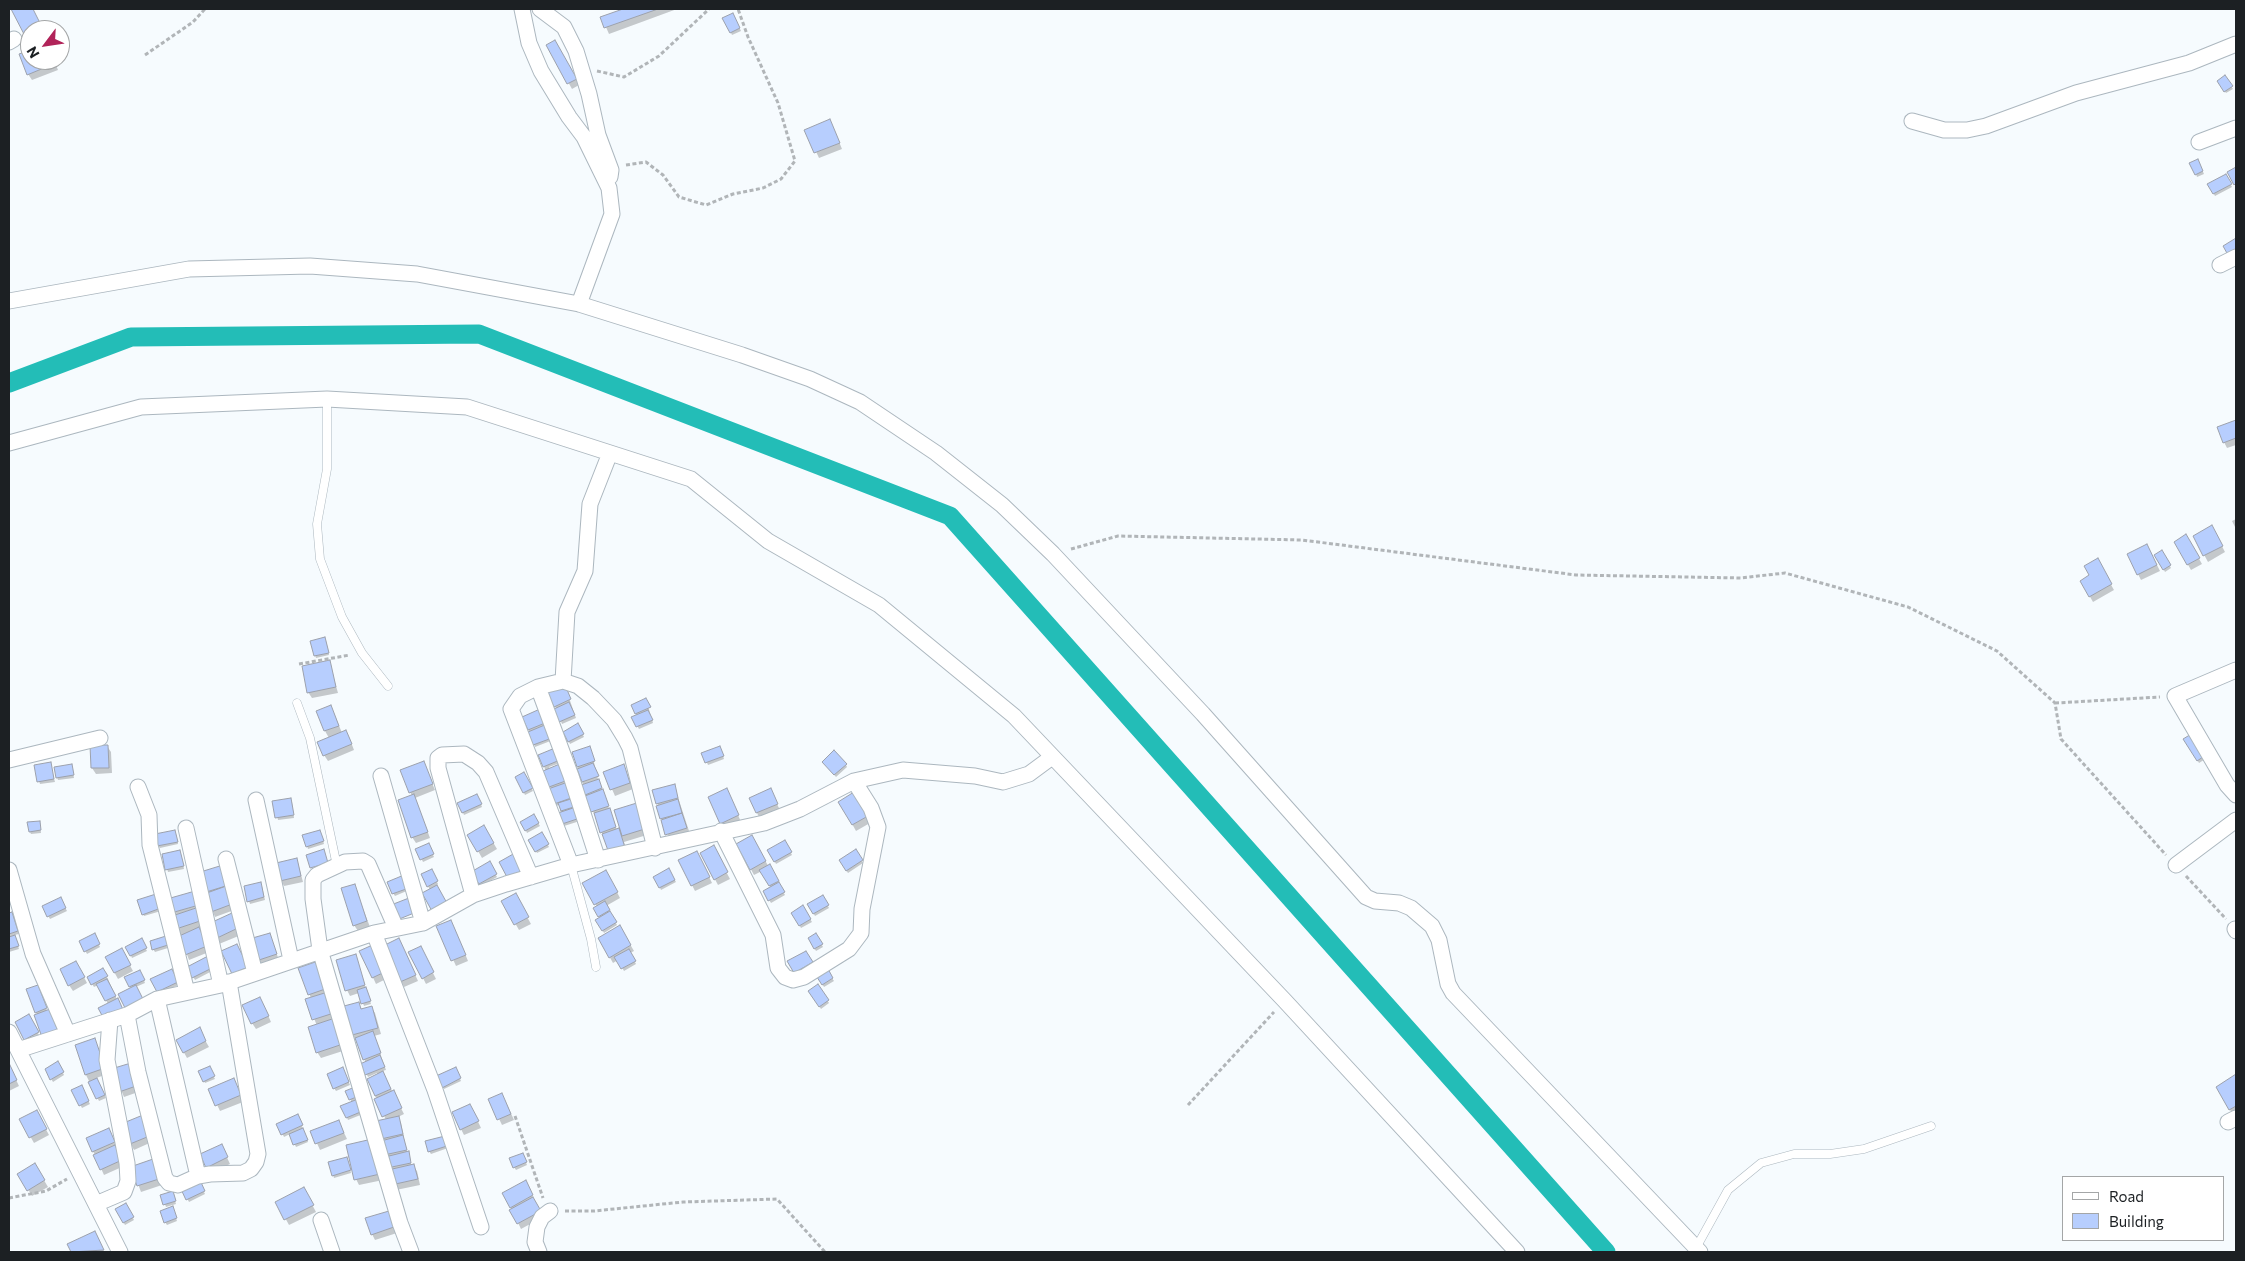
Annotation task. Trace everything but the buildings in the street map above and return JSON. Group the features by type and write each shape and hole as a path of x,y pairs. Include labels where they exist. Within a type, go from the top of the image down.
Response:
{"street":[{"path":"522,9 529,43 542,71 568,116 584,137 610,188"},
{"path":"540,9 564,27 576,51 598,135 611,170 612,214 579,304"},
{"path":"1912,122 1944,130 1967,130 1986,126 2076,94 2189,63 2236,44"},
{"path":"2198,142 2236,128"},
{"path":"2220,265 2236,257"},
{"path":"9,301 188,269 310,266 417,274 579,304 750,358 810,379 860,402 936,453 1002,505 1053,554 1203,714 1366,897 1375,901 1399,903 1412,908 1432,926 1439,940 1448,984 1453,993 1698,1250"},
{"path":"9,443 141,407 327,399 468,407 691,479 768,541 880,605 1014,716 1284,1001 1517,1252"},
{"path":"563,682 567,612 585,571 590,504 610,453"},
{"path":"2236,670 2175,696 2227,785 2236,795"},
{"path":"571,865 511,715 514,703 538,687 563,682 578,686 593,698 614,720 630,748 655,848"},
{"path":"538,687 571,776 598,860"},
{"path":"9,760 100,738"},
{"path":"473,895 438,768 438,758 442,755 464,754 478,763 486,772 531,877"},
{"path":"18,1050 127,1014 157,999 225,984 374,933 423,923 473,895 531,877 571,865 764,823 785,816 854,782 903,770 975,776 1003,782 1029,774 1052,758"},
{"path":"381,776 423,923"},
{"path":"721,831 773,935 778,968 785,977 794,980 804,977 849,949 861,934 862,909 878,827 871,808 854,782"},
{"path":"138,787 149,815 150,845 187,992"},
{"path":"256,800 291,960"},
{"path":"2176,865 2236,820"},
{"path":"127,1014 138,1072 165,1178 174,1185 198,1176 243,1173 251,1169 256,1162 258,1154 225,984 186,828"},
{"path":"226,859 254,973"},
{"path":"396,928 368,864 358,861 337,866 318,875 313,880 312,888 320,950 400,1223 412,1252"},
{"path":"9,870 13,902 33,954 68,1034"},
{"path":"374,933 435,1090 481,1227"},
{"path":"157,999 198,1176"},
{"path":"96,1204 124,1192 128,1181 127,1163 107,1060 110,1020"},
{"path":"9,1032 120,1252"},
{"path":"539,1252 534,1242 537,1227 542,1217 550,1211"},
{"path":"322,1220 332,1252"}],"lane":[{"path":"327,399 327,469 320,498 317,545 320,560 342,617 362,653 388,686"},
{"path":"297,703 310,738 337,866"},
{"path":"571,865 591,939 596,967"},
{"path":"1698,1250 1728,1190 1761,1163 1794,1154 1830,1154 1864,1148 1931,1126"}],"path":[{"path":"145,55 193,22 205,9"},
{"path":"581,67 624,77 659,56 709,9"},
{"path":"611,170 629,163 646,162 662,175 679,197 706,205 733,194 763,188 781,178 795,160 778,102 748,37 738,9"},
{"path":"1053,554 1118,536 1302,540 1576,574 1741,578 1785,573 1916,610 1997,651 2055,703 2061,740 2235,930"},
{"path":"299,664 362,653"},
{"path":"2055,703 2175,696"},
{"path":"1188,1105 1284,1001"},
{"path":"515,1116 542,1196 550,1211 594,1211 683,1202 777,1199 825,1252"},
{"path":"9,1198 46,1191 62,1183 78,1169"}],"waterway":[{"path":"9,383 131,337 479,334 950,516 1606,1252"}]}
